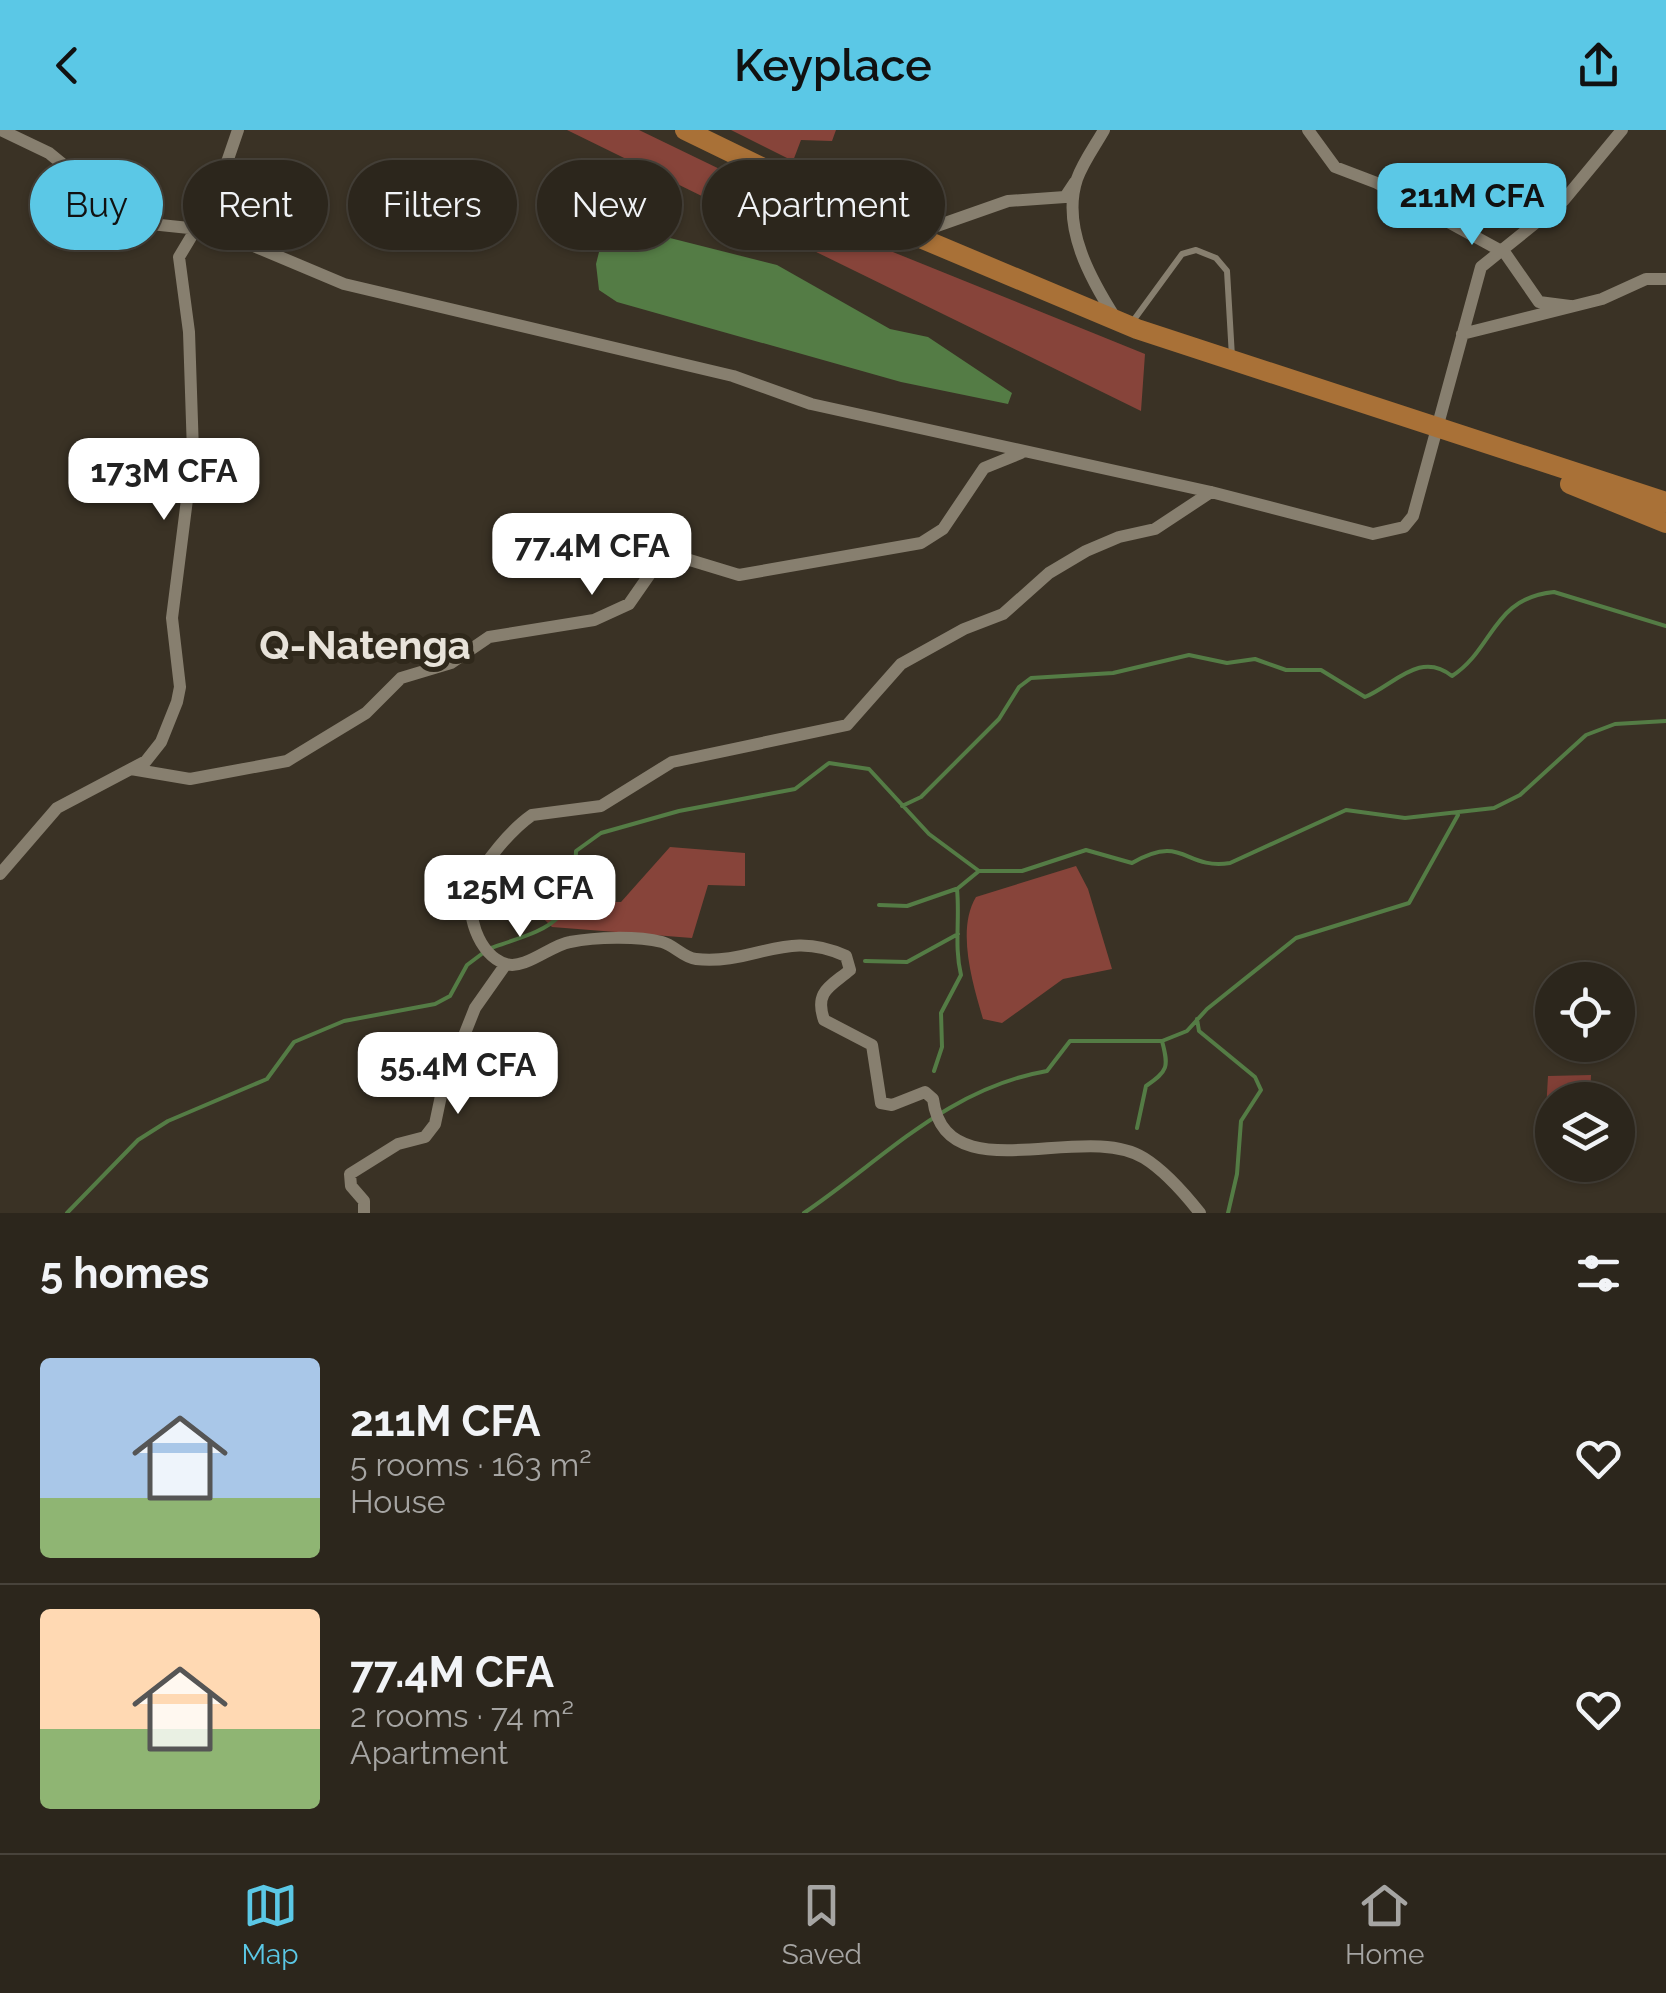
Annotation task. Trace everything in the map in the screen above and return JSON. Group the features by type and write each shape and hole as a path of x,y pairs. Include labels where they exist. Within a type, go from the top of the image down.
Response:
{"main road":[{"path":"685,130 750,160"},
{"path":"945,249 1123,324 1232,363 1666,502"},
{"path":"1438,431 1666,523"}],"street":[{"path":"1,130 48,153 126,216 142,223 183,225"},
{"path":"228,160 238,130"},
{"path":"945,223 1008,201 1065,197 1104,130"},
{"path":"1308,130 1335,167 1376,183 1500,250 1539,302 1570,306"},
{"path":"258,250 344,284 476,312 733,376 811,404 1210,492 1373,534 1390,533 1413,516 1481,267 1577,187 1617,133"},
{"path":"1077,180 1074,209 1085,264 1123,324"},
{"path":"0,874 57,808 146,761 160,742 180,687 172,618 194,452 189,332 178,271 183,250"},
{"path":"1462,334 1602,299 1646,279 1666,279"},
{"path":"131,769 190,779 287,761 366,713 401,678 451,663 489,637 594,620 629,604 661,558 670,554 739,575 921,543 943,529 984,468 1023,452"},
{"path":"1200,1213 1143,1156 1064,1144 1008,1152 961,1145 947,1136 936,1116 933,1098 924,1092 892,1106 882,1103 872,1045 824,1020 820,1009 825,987 850,970 846,956 828,947 800,942 754,955 693,960 664,942 588,940 566,942 518,964 506,964 486,950 476,934 471,892 477,877 532,815 601,806 672,762 847,725 902,664 964,629 1003,614 1050,574 1086,552 1119,537 1154,529 1210,492"},
{"path":"364,1213 364,1201 351,1186 350,1174 398,1144 425,1137 435,1124 442,1092 474,1008 506,964"}],"lane":[{"path":"1123,324 1182,254 1196,250 1216,258 1227,270 1232,363"}],"shaded area":[{"path":"567,130 639,130 702,160 702,196 682,186 682,160 628,160"},
{"path":"731,130 836,130 832,141 801,140 791,160"},
{"path":"682,241 702,246 702,250 718,250 777,265 890,329 928,337 1012,393 1008,404 901,382 617,302 599,290 596,264 600,250 682,250"},
{"path":"812,250 888,250 1145,354 1141,411"},
{"path":"670,847 745,853 745,886 708,885 692,938 552,927 508,884 538,869 570,901 621,902"},
{"path":"1076,866 1088,889 1112,969 1063,979 1002,1023 983,1019 967,941 970,910 976,897"},
{"path":"1591,1075 1591,1082 1548,1082 1548,1076"}],"waterway":[{"path":"902,806 921,797 999,719 1019,687 1031,678 1113,673 1189,655 1227,663 1255,659 1286,670 1321,670 1365,697 1418,668 1440,669 1452,676 1466,665 1506,614 1534,596 1554,592 1666,626"},
{"path":"491,948 531,934 557,919 571,894 576,851 601,833 679,811 795,789 829,763 869,769 929,834 979,871 1022,871 1086,850 1132,863 1163,851 1214,864 1230,863 1346,810 1405,818 1494,808 1520,795 1586,735 1615,724 1666,721"},
{"path":"804,1213 948,1109 1011,1080 1047,1071 1070,1041 1162,1041 1187,1031 1207,1009 1296,938 1409,903 1458,815"},
{"path":"934,1071 942,1047 941,1013 961,975 957,889 979,871"},
{"path":"879,905 907,906 956,889"},
{"path":"865,961 907,962 958,934"},
{"path":"67,1213 138,1140 168,1121 267,1079 294,1042 344,1021 435,1004 450,996 467,965 483,953"},
{"path":"1197,1019 1199,1031 1255,1077 1261,1090 1241,1121 1237,1174 1228,1213"},
{"path":"1137,1128 1146,1086 1165,1068 1162,1041"}],"district":[{"name":"Q-Natenga","path":"365,644"}]}
